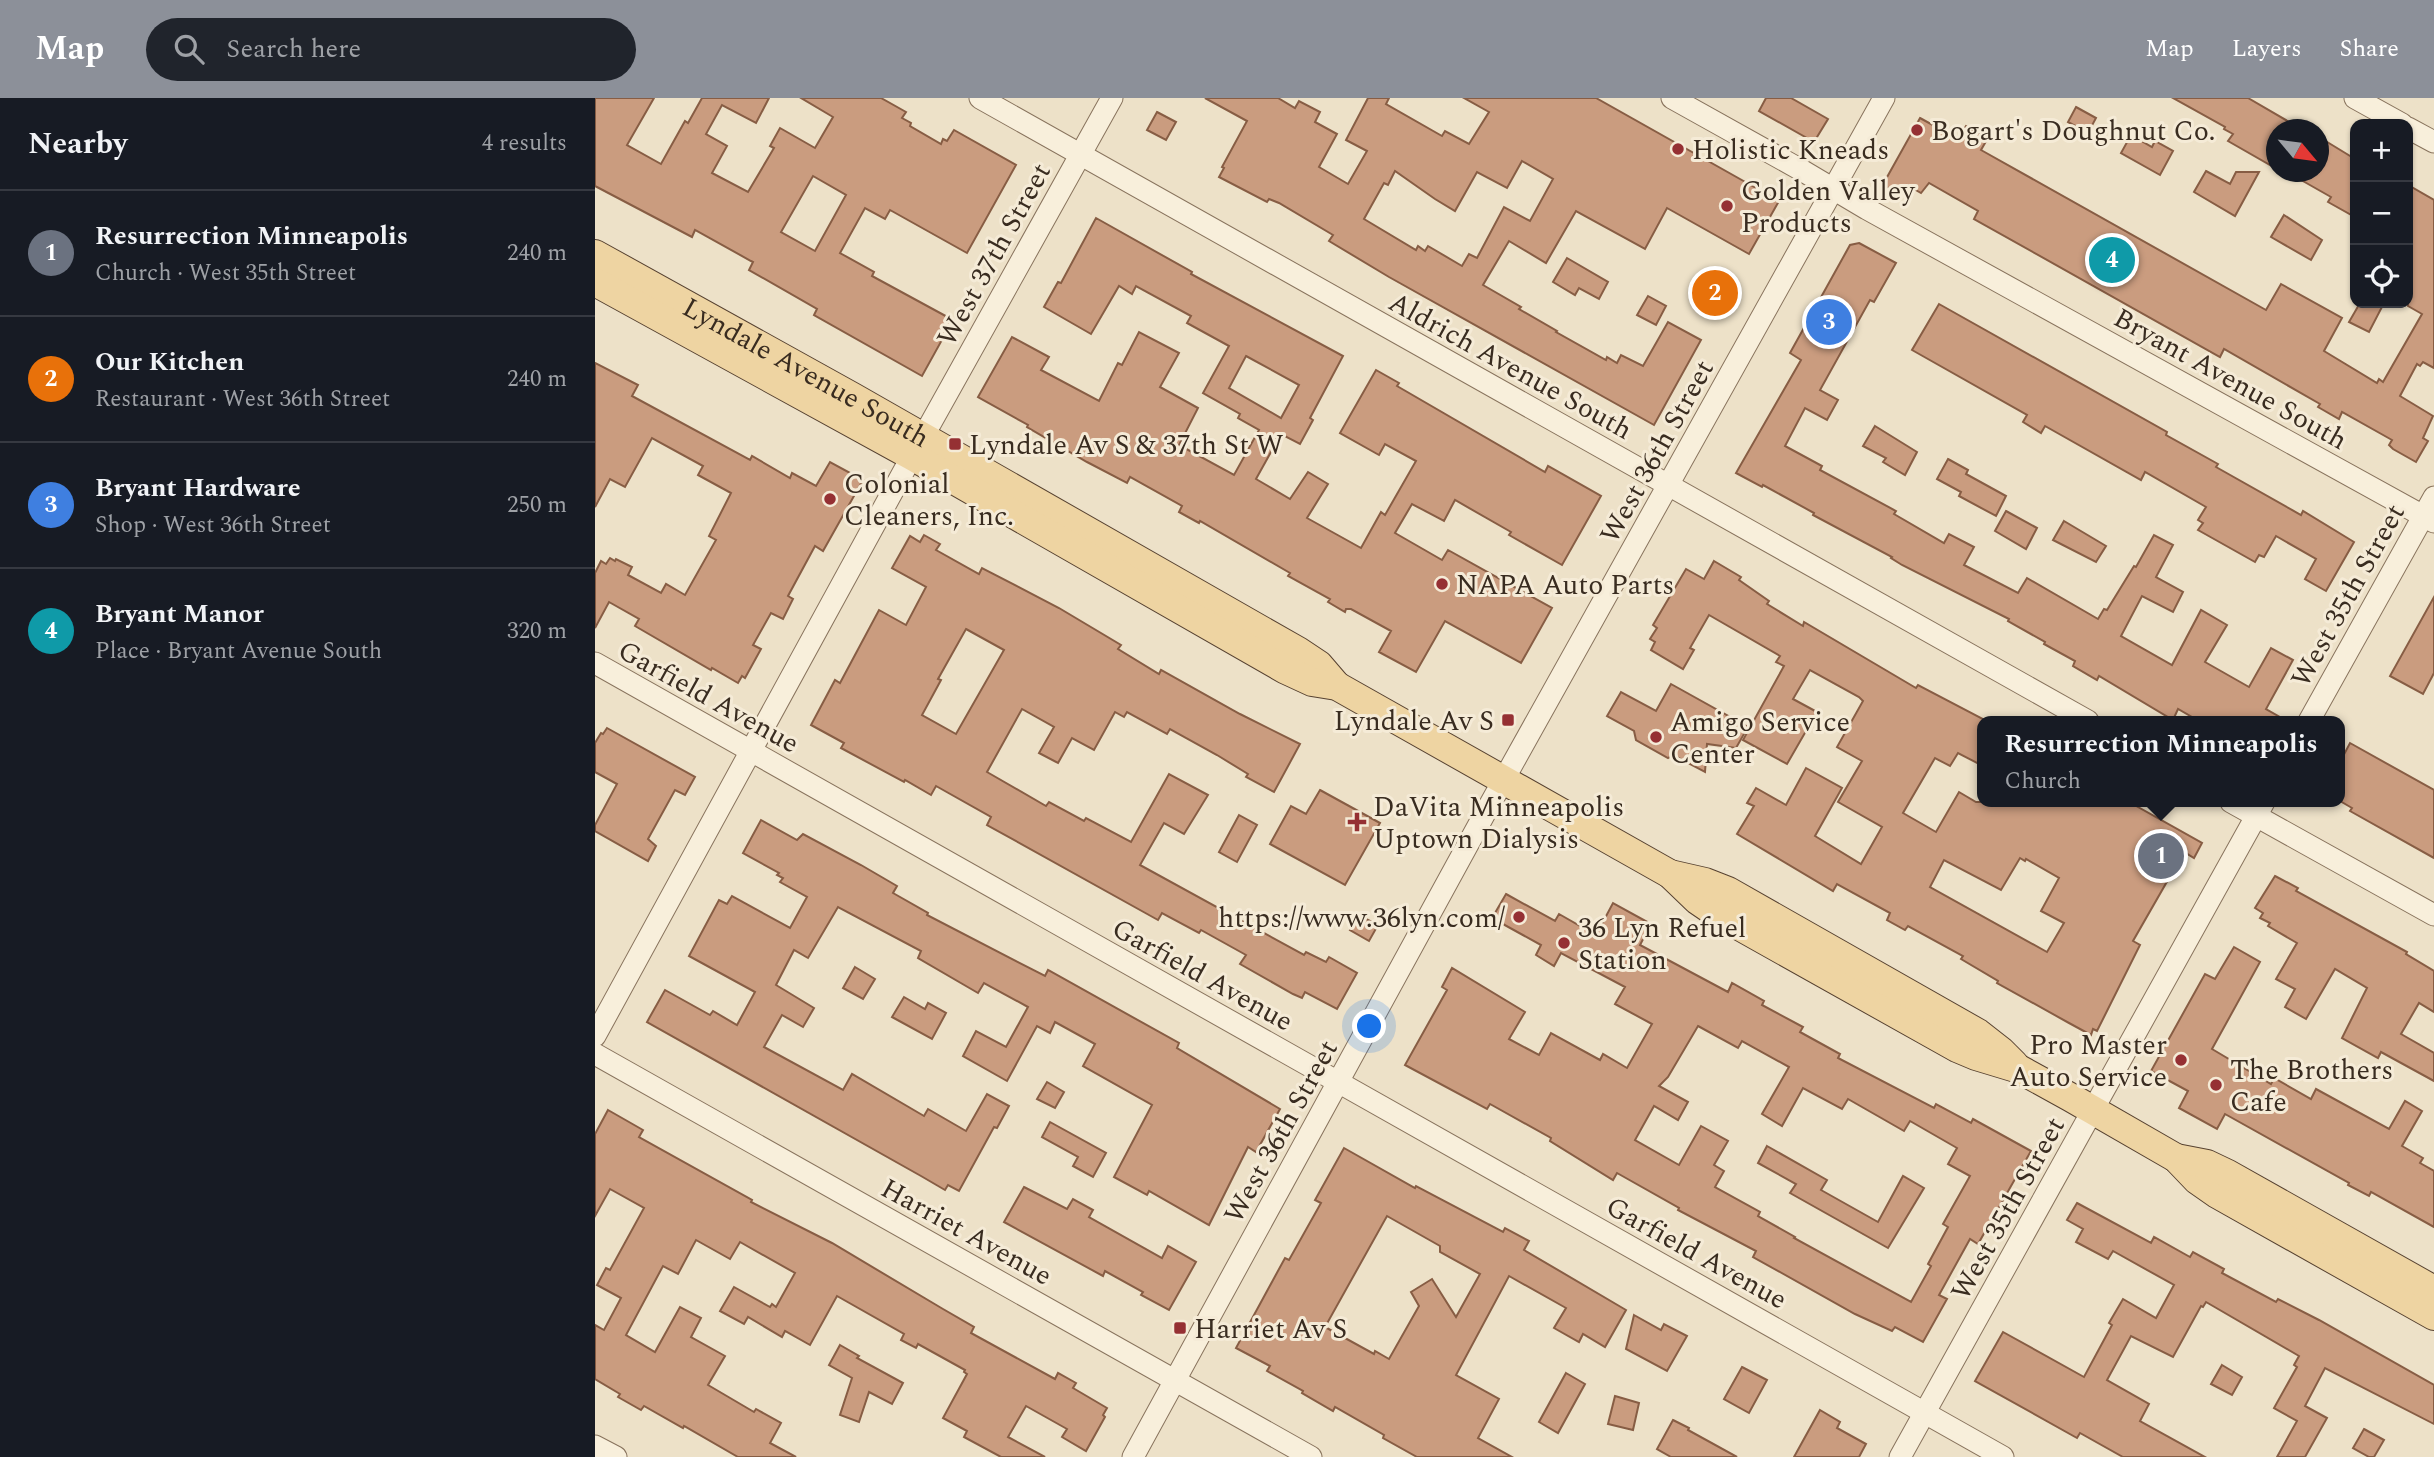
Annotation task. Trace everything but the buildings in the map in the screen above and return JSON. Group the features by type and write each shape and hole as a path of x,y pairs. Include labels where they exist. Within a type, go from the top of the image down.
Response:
{"main road":[{"name":"Lyndale Avenue South","path":"595,254 1286,670 1313,682 1338,686 1670,874 1705,882 1728,891 1977,1033 2019,1069 2176,1158 2197,1180 2217,1194 2434,1316"},
{"name":"Lyndale Avenue South","path":"595,282 917,447"},
{"name":"Lyndale Avenue South","path":"2176,1158 2202,1163 2228,1174 2434,1290"}],"street":[{"name":"Aldrich Avenue South","path":"980,98 2079,716"},
{"name":"West 37th Street","path":"595,1035 917,447 1112,98"},
{"name":"Bryant Avenue South","path":"1672,98 2429,519"},
{"name":"West 36th Street","path":"1133,1457 1504,780 1884,98"},
{"path":"2355,98 2393,119"},
{"path":"2413,131 2434,142"},
{"name":"West 35th Street","path":"2312,716 2429,519 2434,497"},
{"name":"Garfield Avenue","path":"595,663 2003,1457"},
{"path":"2260,809 2434,915"},
{"name":"West 35th Street","path":"1900,1457 2260,809"},
{"name":"Harriet Avenue","path":"595,1054 1311,1457"},
{"path":"595,1446 615,1457"}],"place":[{"name":"Bogart's Doughnut Co.","path":"1917,130"},
{"name":"Holistic Kneads","path":"1678,149"},
{"name":"Golden Valley Products","path":"1727,206"},
{"name":"Bryant Manor","path":"2112,260"},
{"name":"Our Kitchen","path":"1715,293"},
{"name":"Bryant Hardware","path":"1829,322"},
{"name":"Lyndale Av S & 37th St W","path":"955,444"},
{"name":"Colonial Cleaners, Inc.","path":"830,499"},
{"name":"NAPA Auto Parts","path":"1442,584"},
{"name":"Lyndale Av S","path":"1508,720"},
{"name":"Amigo Service Center","path":"1656,737"},
{"name":"DaVita Minneapolis Uptown Dialysis","path":"1357,822"},
{"name":"Resurrection Minneapolis","path":"2161,856"},
{"name":"https://www.36lyn.com/","path":"1519,917"},
{"name":"36 Lyn Refuel Station","path":"1564,943"},
{"name":"Pro Master Auto Service","path":"2181,1060"},
{"name":"The Brothers Cafe","path":"2216,1085"},
{"name":"Harriet Av S","path":"1180,1328"}]}
